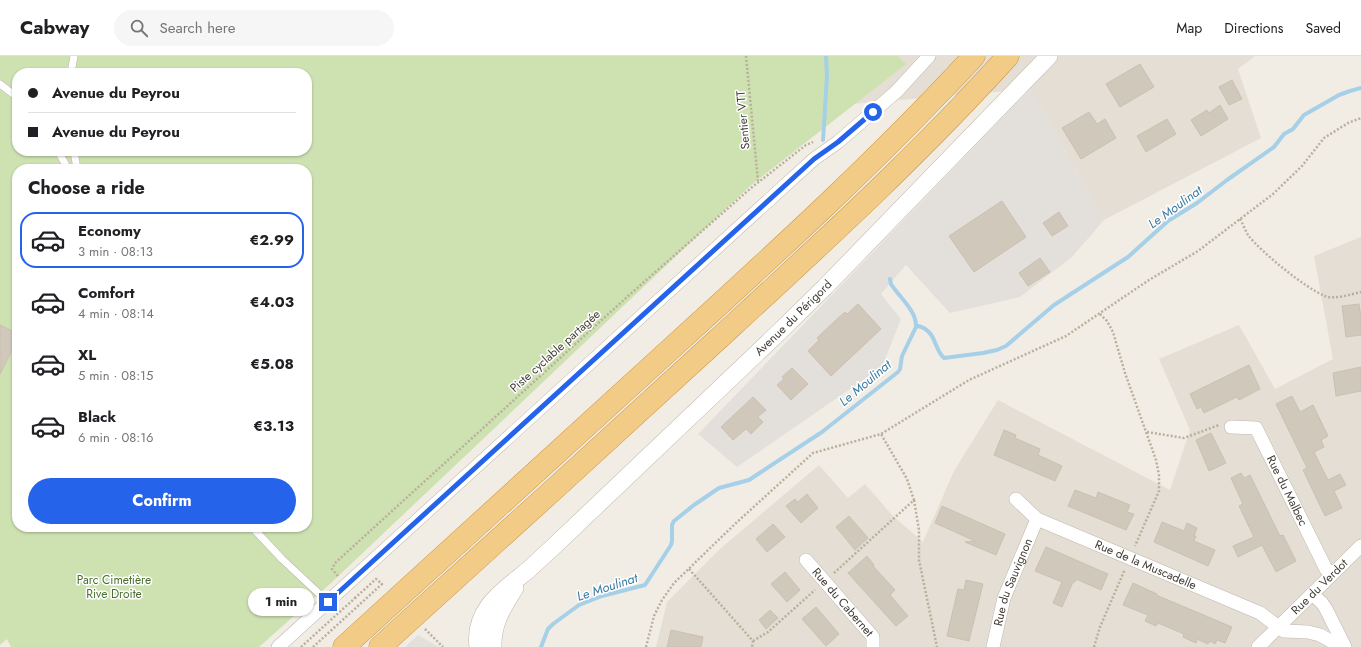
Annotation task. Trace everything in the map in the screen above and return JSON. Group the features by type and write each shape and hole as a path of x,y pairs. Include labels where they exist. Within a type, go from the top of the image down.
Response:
{"highway":[{"path":"344,647 755,272 876,157 933,100 974,56"},
{"path":"380,647 838,228 968,100 1008,56"}],"street":[{"path":"278,647 814,159 838,142 896,92 929,56"},
{"name":"Avenue du Périgord","path":"480,646 478,628 486,610 506,586 528,570 804,308 1049,56"},
{"name":"Rue du Malbec","path":"1231,426 1256,428 1326,569 1331,575"},
{"name":"Rue de la Muscadelle","path":"1016,499 1037,519 1260,613 1278,627"},
{"name":"Rue du Sauvignon","path":"993,647 1004,598 1037,519"},
{"name":"Rue du Verdot","path":"1258,647 1361,546"},
{"name":"Rue du Cabernet","path":"806,560 873,637 873,647"},
{"name":"Avenue du Périgord","path":"480,646 494,630 496,620 503,606 528,570"},
{"path":"1312,594 1326,609 1345,647"},
{"path":"1278,627 1284,631 1302,631 1320,635 1341,647"}],"lane":[{"path":"72,68 74,56"},
{"path":"0,84 12,93"},
{"path":"257,532 282,559 328,602"}],"path":[{"name":"Sentier VTT","path":"746,56 758,182"},
{"path":"646,647 654,616 662,600 674,583 736,523 813,453 881,434 968,380 1066,336 1149,280 1198,251 1273,194 1302,166 1324,138 1348,123 1361,118"},
{"name":"Piste cyclable partagée","path":"346,586 332,569 336,563 627,297 758,182 806,145 814,142"},
{"path":"1240,219 1247,233 1255,243 1306,285 1326,296 1333,297 1361,292"},
{"path":"1094,647 1107,609 1159,491 1159,475 1156,460 1147,432 1125,373 1113,332 1107,321 1100,314"},
{"path":"1147,432 1184,438 1220,424 1231,426"},
{"path":"881,434 907,479 914,500 919,530 919,560 937,647"},
{"path":"752,647 753,641 768,632 914,500"},
{"path":"689,569 753,641"},
{"path":"313,647 382,584 376,579 355,598"},
{"path":"422,626 443,647"}],"shaded area":[{"path":"0,56 1255,56 1238,69 1261,138 1104,220 1030,89 312,150 312,68 12,68"},
{"path":"1030,89 1104,220 1072,257 1020,297 950,313 906,265 881,294 901,319 882,367 737,467 698,434"},
{"path":"1361,237 1361,647 656,647 667,602 720,549 819,465 848,498 865,484 893,516 923,542 954,471 998,400 1170,490 1190,430 1159,359 1239,325 1275,389 1333,359 1314,256"},
{"path":"418,635 439,647 405,647"}],"green space":[{"name":"Parc Cimetière Rive Droite","path":"0,56 898,56 906,64 750,186 331,583 259,647 11,647 7,639 0,645"}],"building":[{"path":"1140,64 1154,87 1120,107 1106,84"},
{"path":"1232,80 1242,99 1229,105 1219,87"},
{"path":"1220,105 1228,119 1201,136 1191,120 1207,110 1209,113"},
{"path":"1089,112 1097,124 1105,119 1116,138 1081,159 1062,128"},
{"path":"1167,119 1176,134 1146,152 1137,136"},
{"path":"1002,201 1026,237 974,272 949,236"},
{"path":"1059,212 1068,226 1052,236 1043,223"},
{"path":"1040,258 1050,272 1028,286 1019,273"},
{"path":"858,304 881,329 831,376 808,351 819,340 817,338 836,320 845,312 847,314"},
{"path":"1359,304 1361,335 1346,337 1342,306"},
{"path":"0,325 12,331 12,351 0,374"},
{"path":"1249,365 1260,389 1239,400 1237,397 1204,413 1201,407 1197,409 1190,394"},
{"path":"1361,367 1361,391 1336,396 1333,373"},
{"path":"792,368 808,384 791,400 777,385 784,379 782,377"},
{"path":"1292,396 1300,412 1313,405 1328,436 1321,440 1324,447 1314,452 1328,480 1340,474 1346,485 1334,491 1342,508 1325,516 1303,470 1307,468 1276,404"},
{"path":"753,397 766,410 758,417 763,422 751,434 746,429 733,440 721,427"},
{"path":"1004,430 1016,435 1015,438 1040,449 1038,455 1062,466 1055,481 994,455"},
{"path":"1211,433 1226,463 1209,471 1196,440"},
{"path":"1241,473 1244,478 1250,475 1280,536 1283,535 1296,561 1276,572 1262,545 1238,557 1233,546 1254,537 1239,506 1243,504 1231,478"},
{"path":"1075,490 1096,498 1098,492 1130,505 1127,512 1134,514 1126,530 1068,506"},
{"path":"807,494 818,508 801,523 786,506 795,499 798,502"},
{"path":"942,506 1005,534 996,555 965,542 975,541 935,523"},
{"path":"849,516 868,538 855,550 836,527"},
{"path":"1162,522 1184,531 1187,523 1197,528 1194,541 1215,550 1208,566 1154,542"},
{"path":"773,524 785,537 767,552 756,539"},
{"path":"1046,547 1108,574 1101,590 1076,579 1075,582 1073,582 1062,607 1053,603 1062,582 1035,571"},
{"path":"867,556 874,565 873,566 895,590 890,595 908,616 896,626 848,573"},
{"path":"785,572 800,590 787,602 771,584"},
{"path":"966,580 983,584 969,641 947,636 958,589 964,590"},
{"path":"1133,583 1157,594 1156,595 1232,627 1225,643 1217,640 1215,644 1210,641 1208,644 1197,639 1196,643 1183,637 1184,634 1158,623 1156,626 1145,621 1148,615 1123,605"},
{"path":"816,607 839,634 826,646 802,619"},
{"path":"770,610 778,618 766,629 759,620"},
{"path":"671,630 703,637 701,647 667,647"}],"waterway":[{"path":"823,140 827,76 826,56"},
{"name":"Le Moulinat","path":"916,327 918,326 924,328 929,332 944,358 983,353 997,350 1006,346 1054,305 1128,257 1168,221 1197,203 1274,147 1284,134 1293,129 1304,115 1339,95 1361,88"},
{"name":"Le Moulinat","path":"541,647 548,629 579,605 602,596 645,585 671,545 672,525 674,521 694,505 719,488 749,480 822,432 898,372 900,369 902,356 916,327 916,321 911,310 891,284 890,279"}],"route":[{"path":"328,602 814,159 838,142 873,112"}]}
